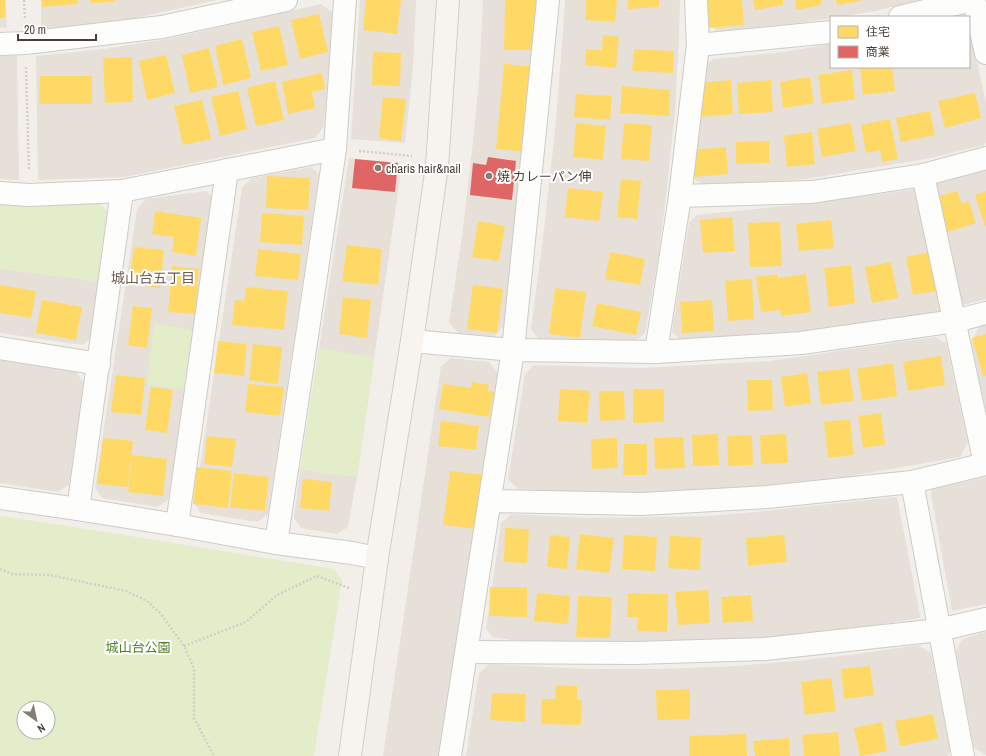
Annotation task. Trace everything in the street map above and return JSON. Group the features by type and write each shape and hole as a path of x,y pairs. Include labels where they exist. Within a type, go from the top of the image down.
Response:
{"street":[{"path":"0,44 25,44 162,27 286,0"},
{"path":"276,543 335,149 345,0"},
{"path":"350,756 377,558 412,341 437,166 448,0"},
{"path":"450,756 513,350 548,0"},
{"path":"656,352 680,196 698,45 696,0"},
{"path":"904,16 973,0 986,52"},
{"path":"698,45 830,32"},
{"path":"0,193 29,195 122,191 335,149"},
{"path":"680,196 812,192 923,175 986,158"},
{"path":"177,525 227,170"},
{"path":"490,501 642,504 767,497 912,482 986,464 923,175"},
{"path":"78,509 122,191"},
{"path":"412,341 513,350 656,352 801,343 955,321 986,313"},
{"path":"0,348 99,364"},
{"path":"912,482 962,756"},
{"path":"0,498 78,509 276,543 352,553 377,558"},
{"path":"467,652 635,653 764,649 939,630 986,619"}],"path":[{"path":"24,0 29,195"},
{"path":"335,149 412,156"},
{"path":"0,569 12,574 50,575 126,592 147,601 161,614 184,646 194,670 194,718 214,756"},
{"path":"184,646 246,622 277,595 317,576 350,588"}],"shaded area":[{"path":"0,0 6,0 7,28 0,28"},
{"path":"41,0 217,0 109,24 47,28 41,25"},
{"path":"360,0 416,0 413,68 405,143 351,139"},
{"path":"483,0 539,0 505,325 494,336 458,333 449,322 462,236 472,151 479,80"},
{"path":"565,0 680,0 675,112 658,260 645,333 634,342 539,339 531,329 555,131"},
{"path":"705,0 919,0 876,11 844,16 830,16 830,18 792,24 717,31 705,22"},
{"path":"321,4 333,13 324,126 315,138 125,177 38,180 36,56 104,49 172,38"},
{"path":"970,30 986,102 986,143 984,145 931,158 806,179 708,187 694,179 703,68 713,59 783,52 830,44 830,68 970,68"},
{"path":"0,55 17,56 19,180 0,179"},
{"path":"349,158 402,164 357,477 348,527 337,534 301,528 294,518 300,470"},
{"path":"311,167 319,174 268,514 258,522 201,513 195,504 196,493 242,188 252,178"},
{"path":"986,170 986,299 959,306 935,184"},
{"path":"917,189 945,310 874,324 780,335 680,340 672,331 689,223 697,215 813,203"},
{"path":"206,191 214,198 168,500 157,507 102,498 95,488 137,209 146,199"},
{"path":"100,204 110,215 91,338 82,345 0,333 0,205"},
{"path":"986,325 986,410 971,342 979,327"},
{"path":"935,337 946,343 968,442 960,457 811,483 654,494 518,489 508,479 525,374 534,365 640,368 770,361"},
{"path":"451,358 489,362 498,373 440,756 383,756 441,366"},
{"path":"0,360 76,372 84,383 69,485 58,492 0,483"},
{"path":"986,477 986,604 952,611 931,495 932,489"},
{"path":"897,497 920,618 843,631 719,642 590,645 511,640 493,637 486,629 501,523 512,514 588,518 709,516"},
{"path":"986,632 986,755 974,748 956,651 962,639"},
{"path":"918,645 931,653 950,751 947,756 466,756 479,673 490,664 587,669 661,669 735,666 857,654"}],"green space":[{"path":"100,204 110,215 101,282 0,269 0,205"},
{"path":"154,324 194,330 186,389 147,385"},
{"path":"319,348 374,357 357,477 300,470"},
{"name":"城山台公園","path":"0,516 334,569 342,580 314,756 0,756"}],"building: 住宅":[{"path":"0,0 5,0 5,18 0,18"},
{"path":"42,0 78,0 78,4 42,7"},
{"path":"90,0 115,0 115,2 91,3"},
{"path":"366,0 401,0 397,34 363,30"},
{"path":"505,0 539,0 538,50 504,50"},
{"path":"586,0 617,0 615,22 585,20"},
{"path":"628,0 659,0 659,7 628,9"},
{"path":"707,0 742,0 744,25 709,28"},
{"path":"753,0 783,0 783,5 755,10"},
{"path":"795,0 821,0 822,5 796,10"},
{"path":"836,0 860,0 860,1 837,5"},
{"path":"319,14 328,52 300,59 291,20"},
{"path":"279,26 288,65 261,71 252,32"},
{"path":"603,35 619,37 616,68 585,65 586,49 602,50"},
{"path":"242,39 251,78 223,85 215,46"},
{"path":"209,48 218,87 190,93 182,55"},
{"path":"634,49 674,51 673,73 632,71"},
{"path":"373,52 401,53 400,86 372,85"},
{"path":"166,55 175,93 147,100 139,61"},
{"path":"132,57 133,102 105,103 103,58"},
{"path":"504,64 537,67 529,152 496,149"},
{"path":"860,68 892,68 895,91 863,95"},
{"path":"852,70 855,99 822,104 818,75"},
{"path":"322,73 325,89 312,92 315,108 288,114 282,82"},
{"path":"40,76 92,76 92,104 39,104"},
{"path":"810,77 814,103 783,108 780,82"},
{"path":"731,80 733,114 700,117 698,83"},
{"path":"771,80 773,112 739,114 737,83"},
{"path":"275,81 284,120 256,126 247,88"},
{"path":"622,86 670,90 669,116 620,113"},
{"path":"238,91 247,129 220,136 211,97"},
{"path":"975,93 981,118 945,128 938,101"},
{"path":"576,94 612,96 610,120 574,117"},
{"path":"383,97 406,99 401,141 379,138"},
{"path":"202,100 211,139 183,145 174,106"},
{"path":"930,111 935,135 901,142 896,118"},
{"path":"890,119 898,159 882,162 880,150 866,153 861,125"},
{"path":"576,123 606,126 603,160 573,157"},
{"path":"624,123 652,125 649,161 621,159"},
{"path":"851,123 856,151 822,157 817,129"},
{"path":"812,132 815,164 787,167 784,136"},
{"path":"769,141 769,163 736,164 736,142"},
{"path":"726,147 728,174 693,177 691,150"},
{"path":"267,176 310,178 308,210 266,208"},
{"path":"621,179 641,181 637,219 617,217"},
{"path":"568,188 603,192 599,221 565,217"},
{"path":"957,191 962,204 969,201 976,223 945,233 933,198"},
{"path":"986,191 986,226 985,226 975,195"},
{"path":"155,211 201,218 196,256 172,252 174,237 152,234"},
{"path":"262,213 304,216 302,245 260,242"},
{"path":"732,217 735,251 703,253 700,220"},
{"path":"831,220 834,248 799,251 796,224"},
{"path":"478,221 505,226 499,261 472,257"},
{"path":"780,222 782,266 750,267 748,223"},
{"path":"347,245 382,249 378,285 342,281"},
{"path":"134,247 164,250 160,288 129,284"},
{"path":"258,249 301,254 298,280 255,276"},
{"path":"610,252 645,259 640,285 605,279"},
{"path":"931,252 938,291 913,295 906,257"},
{"path":"891,262 898,298 872,303 865,267"},
{"path":"851,265 855,303 829,307 824,268"},
{"path":"172,266 199,269 195,314 168,312"},
{"path":"777,274 777,278 806,274 811,312 781,316 780,310 761,312 756,277"},
{"path":"752,279 754,319 728,321 725,281"},
{"path":"0,285 36,291 31,318 0,313"},
{"path":"473,285 503,289 497,333 467,329"},
{"path":"246,287 288,291 284,330 232,325 235,300 244,301"},
{"path":"555,288 586,292 580,338 549,334"},
{"path":"343,297 371,300 367,338 339,334"},
{"path":"42,300 82,307 76,340 36,333"},
{"path":"712,300 714,331 682,333 680,302"},
{"path":"597,303 641,312 636,335 592,326"},
{"path":"133,306 152,308 147,348 128,345"},
{"path":"986,334 986,376 983,376 972,338"},
{"path":"218,341 247,344 244,376 214,373"},
{"path":"253,344 282,347 278,384 249,380"},
{"path":"941,356 945,385 908,391 903,362"},
{"path":"893,363 897,396 862,401 857,369"},
{"path":"849,368 854,401 821,405 817,372"},
{"path":"807,373 811,403 785,407 781,377"},
{"path":"116,375 145,378 141,415 111,412"},
{"path":"747,380 772,380 773,410 748,411"},
{"path":"472,382 489,385 488,391 494,392 489,417 439,409 443,384 471,388"},
{"path":"248,384 284,387 280,416 245,412"},
{"path":"151,387 173,390 167,433 145,430"},
{"path":"560,389 590,391 587,423 558,421"},
{"path":"633,389 664,389 664,422 633,423"},
{"path":"599,391 624,391 625,420 600,421"},
{"path":"881,413 885,445 863,448 858,416"},
{"path":"850,419 854,455 828,458 824,422"},
{"path":"441,421 479,426 476,450 438,446"},
{"path":"718,434 719,465 693,466 692,435"},
{"path":"786,434 788,463 761,464 760,435"},
{"path":"752,435 753,465 728,466 727,436"},
{"path":"207,436 236,439 232,467 204,464"},
{"path":"683,437 685,468 655,469 654,438"},
{"path":"103,438 133,441 128,487 97,484"},
{"path":"617,438 618,468 592,469 591,439"},
{"path":"624,444 647,444 647,475 623,475"},
{"path":"132,455 167,459 163,496 128,492"},
{"path":"197,467 232,471 228,508 193,504"},
{"path":"450,471 483,475 476,529 443,525"},
{"path":"234,473 269,477 265,511 230,507"},
{"path":"303,479 332,482 329,511 300,508"},
{"path":"505,528 529,529 527,563 504,562"},
{"path":"580,534 614,538 609,573 576,569"},
{"path":"550,535 570,537 567,569 547,567"},
{"path":"624,535 657,537 655,571 622,569"},
{"path":"784,535 787,562 748,566 746,538"},
{"path":"670,536 701,537 700,570 668,568"},
{"path":"490,587 527,587 527,617 489,616"},
{"path":"708,590 710,623 678,625 675,592"},
{"path":"537,593 570,596 568,624 534,621"},
{"path":"628,593 668,594 667,632 637,631 638,617 627,617"},
{"path":"751,595 753,621 723,623 721,597"},
{"path":"578,596 612,597 610,638 576,637"},
{"path":"870,666 874,695 844,699 841,669"},
{"path":"831,678 836,711 805,715 801,682"},
{"path":"556,685 577,686 577,700 582,700 581,725 541,724 542,699 555,699"},
{"path":"690,689 690,719 657,720 656,690"},
{"path":"492,693 526,694 525,722 490,720"},
{"path":"933,714 938,739 900,746 895,721"},
{"path":"882,722 887,751 860,756 854,728"},
{"path":"838,732 840,756 804,756 802,735"},
{"path":"746,734 747,756 689,756 689,736"},
{"path":"789,738 790,756 755,756 753,741"}],"building: 商業":[{"path":"488,157 516,161 512,200 470,195 473,163 486,165"},
{"path":"355,159 398,163 395,192 352,188"}],"place":[{"name":"charis hair&nail","path":"378,168"},
{"name":"焼 カレーパン伸","path":"489,176"}],"district":[{"name":"城山台五丁目","path":"153,278"}]}
